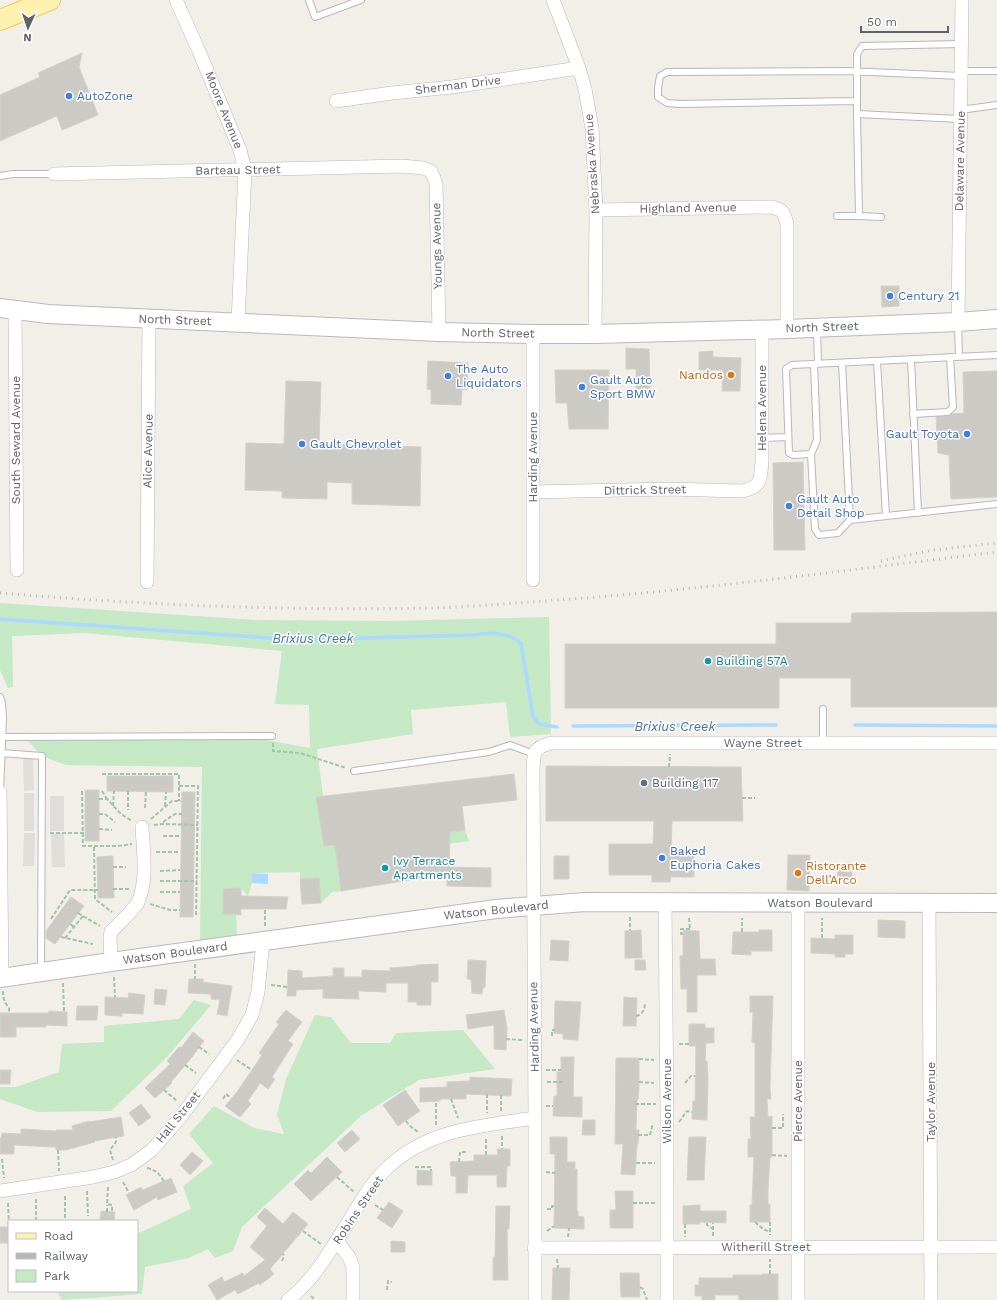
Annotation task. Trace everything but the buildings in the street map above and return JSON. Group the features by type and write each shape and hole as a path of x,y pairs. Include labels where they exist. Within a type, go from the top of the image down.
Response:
{"main road":[{"path":"0,20 50,0"}],"street":[{"name":"Moore Avenue","path":"176,0 240,150 245,170 238,322"},
{"name":"Nebraska Avenue","path":"553,0 579,68 585,89 592,128 596,210 596,334"},
{"name":"Delaware Avenue","path":"958,322 962,0"},
{"name":"Sherman Drive","path":"336,101 392,93 452,87 579,68"},
{"name":"Barteau Street","path":"54,174 402,166 423,168"},
{"name":"Youngs Avenue","path":"423,168 431,171 436,183 439,332"},
{"name":"Highland Avenue","path":"596,210 770,207 779,209 784,213 787,224 786,329"},
{"name":"North Street","path":"8,309 48,314 149,319 439,332 533,334 596,334 817,328 997,319"},
{"name":"South Seward Avenue","path":"8,309 18,570"},
{"name":"Alice Avenue","path":"147,582 149,319"},
{"name":"Helena Avenue","path":"756,486 760,480 762,462 762,329"},
{"name":"Harding Avenue","path":"533,334 533,580"},
{"name":"Dittrick Street","path":"533,492 667,489 742,491 752,489 756,486"},
{"name":"Wayne Street","path":"534,754 540,746 550,743 997,743"},
{"name":"Harding Avenue","path":"534,754 532,770 535,1081 535,1300"},
{"path":"0,792 2,982"},
{"path":"112,968 111,932 138,902 143,886 144,874 142,827"},
{"name":"Watson Boulevard","path":"2,982 41,972 112,968 264,936 533,905 585,902 997,903"},
{"name":"Wilson Avenue","path":"665,902 667,1300"},
{"name":"Pierce Avenue","path":"798,903 798,1300"},
{"name":"Taylor Avenue","path":"929,903 931,1300"},
{"name":"Hall Street","path":"2,1186 93,1177 114,1172 130,1165 152,1150 179,1119 236,1041 252,1015 258,992 264,936"},
{"name":"Robins Street","path":"288,1300 314,1274 369,1190 385,1169 409,1150 434,1137 463,1130 535,1118"},
{"path":"337,1241 349,1257 353,1267 353,1300"},
{"name":"Witherill Street","path":"534,1248 997,1247"}],"lane":[{"path":"309,0 315,17 361,0"},
{"path":"859,216 856,101 857,54 862,46 961,44"},
{"path":"856,101 680,104 667,103 658,97 658,88 660,76 667,72 745,70 961,73 997,71"},
{"path":"857,114 960,114 997,105"},
{"path":"0,176 13,174 54,174"},
{"path":"837,216 881,217"},
{"path":"958,322 959,357"},
{"path":"817,328 816,364 818,440 811,454 815,529 819,535 838,533 850,520 997,504"},
{"path":"811,454 793,455 789,453 786,369 792,365 997,355"},
{"path":"913,414 948,412 953,407 950,357"},
{"path":"911,359 918,513"},
{"path":"877,361 886,516"},
{"path":"842,363 850,520"},
{"path":"762,438 788,437"},
{"path":"0,697 2,703 0,792"},
{"path":"822,709 823,743"},
{"path":"2,737 272,736"},
{"path":"354,771 489,752 510,745 534,754"},
{"path":"0,753 42,756 41,972"}],"path":[{"path":"272,736 273,751 300,753 354,771"},
{"path":"102,774 179,774 180,801 172,801 156,815"},
{"path":"179,786 198,786 196,797 196,817 198,825 196,831 196,917"},
{"path":"82,791 84,795 84,833 82,846 118,846"},
{"path":"102,791 107,800 121,814"},
{"path":"114,791 114,806"},
{"path":"128,791 128,810"},
{"path":"145,808 146,792"},
{"path":"165,807 166,792"},
{"path":"742,798 755,798"},
{"path":"99,799 107,800"},
{"path":"99,814 105,814 115,822"},
{"path":"182,814 175,814 163,823 198,825"},
{"path":"99,829 112,830"},
{"path":"42,833 84,833"},
{"path":"163,836 180,836"},
{"path":"94,847 97,889 96,899 112,912"},
{"path":"160,852 180,852"},
{"path":"113,867 126,867"},
{"path":"160,871 180,870"},
{"path":"160,881 197,881"},
{"path":"41,933 70,890 97,889"},
{"path":"113,889 126,889"},
{"path":"160,892 180,892"},
{"path":"158,907 170,910 180,910"},
{"path":"264,936 265,909"},
{"path":"78,913 100,926"},
{"path":"66,938 83,916"},
{"path":"630,917 630,930"},
{"path":"683,934 681,934 681,929 690,930 689,918"},
{"path":"742,918 742,932"},
{"path":"822,918 822,938"},
{"path":"70,924 74,927"},
{"path":"61,937 93,944"},
{"path":"195,963 195,979"},
{"path":"112,968 115,998"},
{"path":"2,982 5,1004 9,1012"},
{"path":"63,982 64,1012"},
{"path":"270,985 287,987"},
{"path":"636,1016 641,1014 644,1010 645,1004"},
{"path":"552,1036 552,1030 554,1030"},
{"path":"506,1040 522,1040"},
{"path":"199,1047 209,1054"},
{"path":"237,1060 252,1070"},
{"path":"185,1065 196,1073"},
{"path":"685,1084 691,1076 695,1076"},
{"path":"535,1081 562,1082 562,1080"},
{"path":"639,1082 667,1083"},
{"path":"164,1090 177,1101"},
{"path":"222,1098 226,1094 231,1098"},
{"path":"487,1094 487,1113"},
{"path":"500,1095 501,1112"},
{"path":"451,1099 458,1118"},
{"path":"436,1101 436,1125"},
{"path":"635,1104 667,1104"},
{"path":"679,1123 687,1111 692,1112"},
{"path":"772,1128 783,1128 783,1114"},
{"path":"406,1121 414,1130 419,1132"},
{"path":"638,1135 650,1135 653,1123"},
{"path":"502,1136 502,1149"},
{"path":"113,1161 110,1150 116,1142 116,1137"},
{"path":"486,1138 486,1155"},
{"path":"58,1150 59,1174"},
{"path":"459,1162 460,1152 466,1152"},
{"path":"2,1159 2,1186"},
{"path":"636,1163 667,1163"},
{"path":"415,1167 431,1167 431,1171"},
{"path":"147,1168 156,1171 163,1180 162,1182"},
{"path":"337,1177 356,1194"},
{"path":"123,1181 129,1193"},
{"path":"107,1212 108,1187"},
{"path":"87,1192 88,1216"},
{"path":"65,1195 65,1218"},
{"path":"36,1199 36,1220"},
{"path":"8,1203 9,1220"},
{"path":"633,1203 667,1203"},
{"path":"107,1204 112,1205 112,1212"},
{"path":"375,1205 383,1210"},
{"path":"755,1222 763,1229 770,1232"},
{"path":"707,1223 707,1225 713,1229"},
{"path":"303,1231 321,1245"},
{"path":"282,1262 284,1256 283,1254"},
{"path":"387,1290 388,1281 392,1282"},
{"path":"640,1287 643,1289 647,1300"},
{"path":"311,1296 315,1300"}],"shaded area":[{"path":"23,758 33,758 34,790 24,791"},
{"path":"24,793 34,793 34,831 24,831"},
{"path":"50,796 64,796 64,831 50,831"},
{"path":"24,833 35,833 34,866 23,866"},
{"path":"64,833 65,867 52,867 51,834"}],"green space":[{"path":"0,603 256,620 387,621 549,617 551,734 510,737 506,702 411,710 413,734 317,749 323,796 316,797 324,846 465,830 469,841 337,859 341,891 332,892 321,903 319,878 300,879 300,872 252,873 252,883 248,896 241,888 223,889 223,914 236,914 237,935 200,941 202,767 66,765 42,756 28,741 244,736 310,748 309,705 275,704 282,651 85,633 12,636 13,687 8,688 0,670"},
{"path":"194,1000 211,1005 168,1056 111,1111 37,1112 0,1099 0,1087 16,1087 59,1072 62,1044 104,1042 104,1026 179,1019"},
{"path":"315,1015 331,1017 351,1043 390,1043 396,1033 463,1030 495,1069 419,1080 362,1115 242,1227 233,1251 215,1258 208,1249 189,1258 145,1267 142,1294 62,1300 58,1292 138,1292 138,1234 191,1209 183,1186 213,1163 189,1134 214,1106 254,1128 284,1134 277,1114 286,1079"}],"water":[{"path":"252,873 268,874 268,884 252,883"}],"waterway":[{"name":"Brixius Creek","path":"0,619 297,640 472,635 491,633 510,636 521,643 533,716 539,724 557,727"},
{"name":"Brixius Creek","path":"573,726 776,725"},
{"name":"Brixius Creek","path":"855,725 997,726"}],"railway":[{"path":"881,561 933,550 997,543"},
{"path":"0,593 108,601 270,608 432,608 647,593 997,552"}],"place":[{"name":"AutoZone","path":"69,96"},
{"name":"Century 21","path":"890,296"},
{"name":"Nandos","path":"731,375"},
{"name":"The Auto Liquidators","path":"448,376"},
{"name":"Gault Auto Sport BMW","path":"582,387"},
{"name":"Gault Toyota","path":"967,434"},
{"name":"Gault Chevrolet","path":"302,444"},
{"name":"Gault Auto Detail Shop","path":"789,506"},
{"name":"Building 57A","path":"708,661"},
{"name":"Building 117","path":"644,783"},
{"name":"Baked Euphoria Cakes","path":"662,858"},
{"name":"Ivy Terrace Apartments","path":"385,868"},
{"name":"Ristorante Dell’Arco","path":"798,873"}]}
